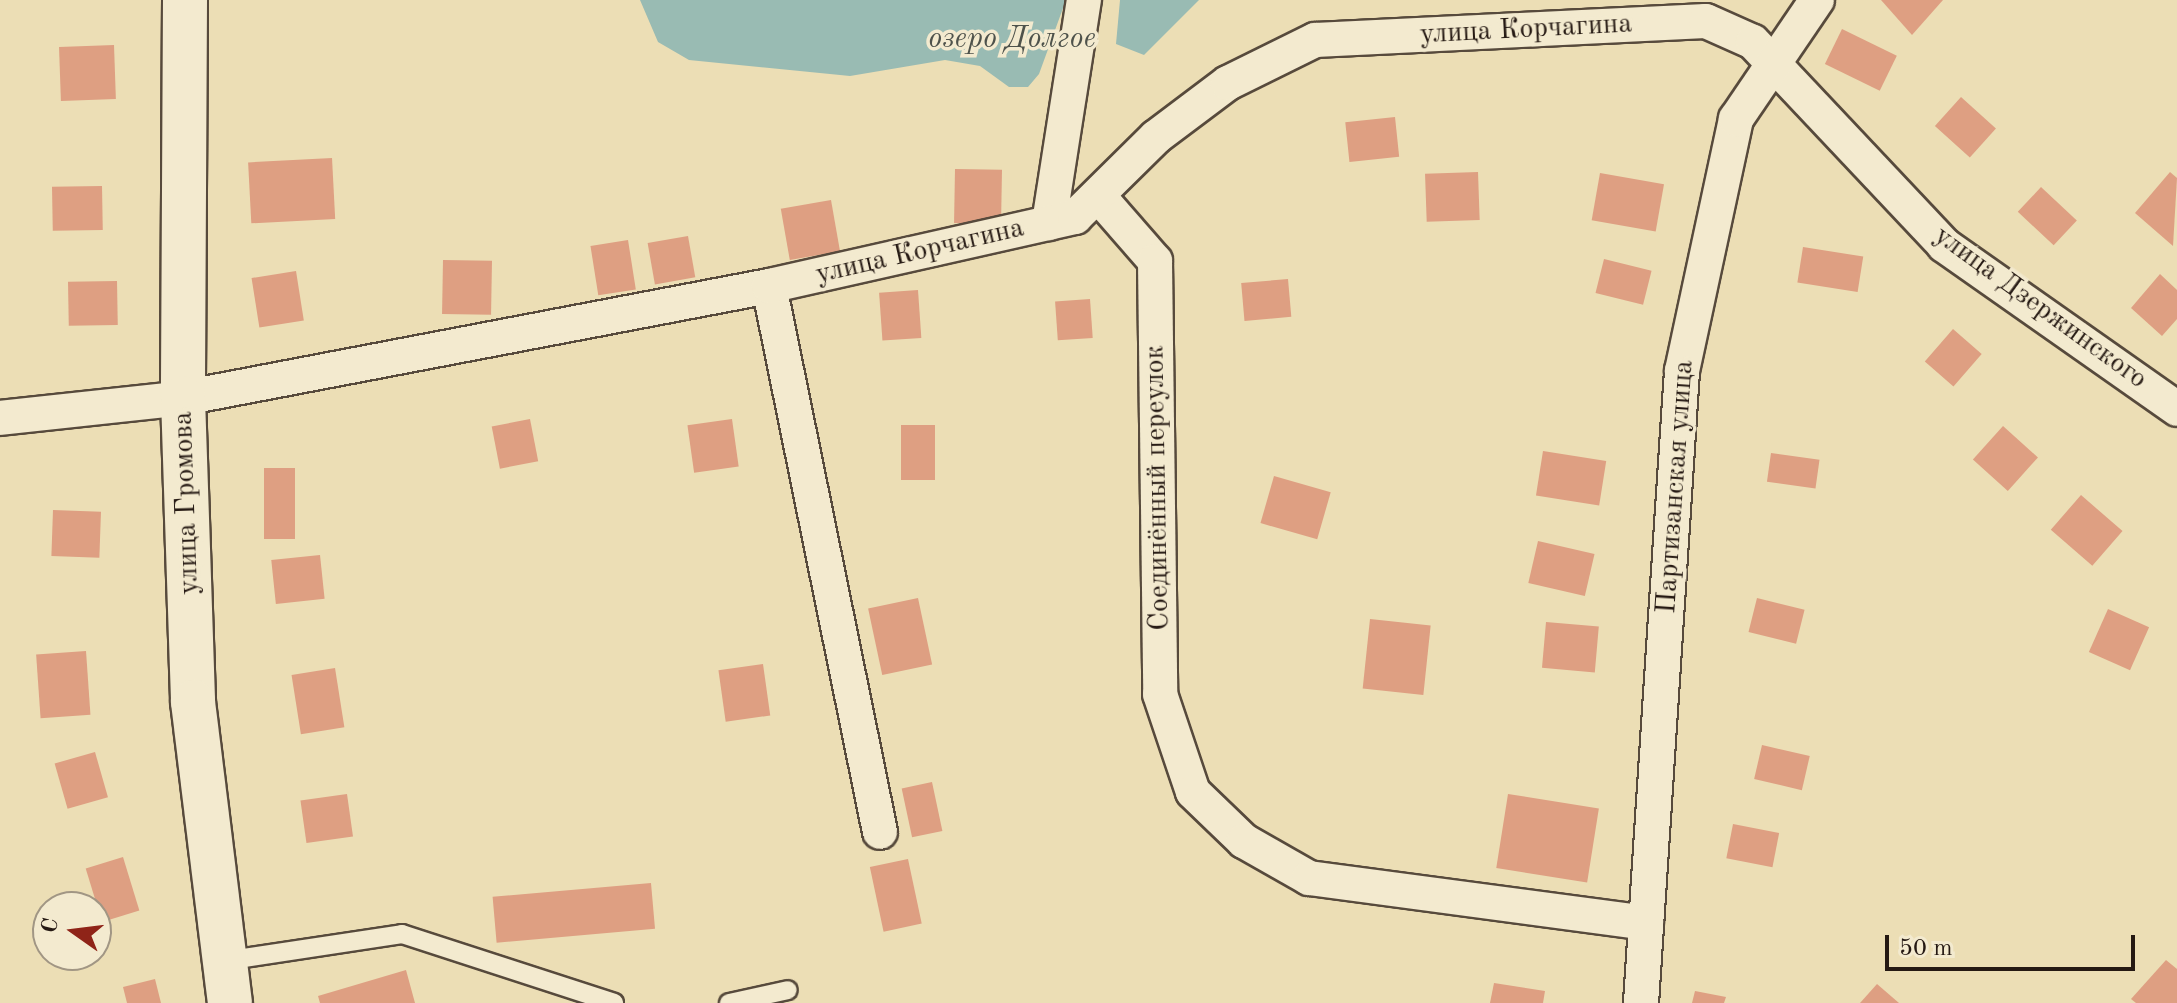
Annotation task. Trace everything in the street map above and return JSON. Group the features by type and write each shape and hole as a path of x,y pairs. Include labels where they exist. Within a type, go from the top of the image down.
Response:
{"street":[{"name":"улица Громова","path":"185,0 183,398 193,702 227,982"},
{"path":"1049,223 1084,0"},
{"name":"Партизанская улица","path":"1641,1003 1682,371 1736,119 1817,0"},
{"name":"улица Корчагина","path":"0,418 183,398 769,286 1049,223 1101,199 1156,137 1204,101 1315,40 1706,21 1753,42 1770,68"},
{"name":"улица Дзержинского","path":"1770,68 1944,245 2177,409"},
{"name":"Соединённый переулок","path":"1101,199 1155,261 1160,694 1193,792 1244,841 1309,878 1646,923"},
{"path":"769,286 880,832"}],"lane":[{"path":"227,982 402,934 614,1003"},
{"path":"729,1003 788,990"}],"water":[{"name":"озеро Долгое","path":"640,0 1066,0 1039,74 1028,87 1009,87 980,66 945,60 850,76 689,60 658,42"},
{"path":"1120,0 1199,0 1144,55 1116,44"}],"building":[{"path":"1881,0 1943,0 1912,35"},
{"path":"1842,29 1897,56 1880,91 1825,64"},
{"path":"114,45 116,99 61,101 59,47"},
{"path":"1961,97 1996,128 1970,157 1935,126"},
{"path":"1395,117 1399,157 1349,162 1345,122"},
{"path":"332,158 335,219 251,223 248,162"},
{"path":"955,169 1002,170 1001,224 954,223"},
{"path":"1478,172 1480,220 1427,222 1425,174"},
{"path":"2170,172 2177,178 2173,246 2135,213"},
{"path":"1600,173 1664,184 1656,232 1592,220"},
{"path":"102,186 103,230 53,231 52,187"},
{"path":"2041,187 2077,220 2054,245 2018,212"},
{"path":"831,200 840,251 790,260 781,209"},
{"path":"688,236 695,277 655,284 648,243"},
{"path":"628,240 636,289 598,295 590,246"},
{"path":"1803,247 1863,257 1858,292 1797,283"},
{"path":"1604,259 1652,271 1643,305 1596,293"},
{"path":"443,260 492,261 491,315 442,314"},
{"path":"296,271 304,320 259,327 252,278"},
{"path":"2160,274 2177,290 2177,319 2162,336 2131,308"},
{"path":"1288,279 1291,317 1244,321 1241,283"},
{"path":"117,281 118,325 69,326 68,282"},
{"path":"918,290 921,338 882,341 879,293"},
{"path":"1090,299 1093,338 1058,340 1055,301"},
{"path":"1953,329 1982,354 1953,386 1925,361"},
{"path":"530,419 538,461 500,469 492,426"},
{"path":"732,419 739,467 694,473 687,425"},
{"path":"901,425 935,425 935,480 901,480"},
{"path":"2003,426 2038,457 2008,491 1973,459"},
{"path":"1543,451 1606,461 1599,505 1536,495"},
{"path":"1771,453 1820,460 1815,489 1767,482"},
{"path":"264,468 295,468 295,539 264,539"},
{"path":"1274,476 1331,492 1317,539 1260,523"},
{"path":"2081,495 2123,531 2092,566 2051,530"},
{"path":"53,510 101,512 99,558 51,556"},
{"path":"1538,541 1595,554 1585,596 1528,583"},
{"path":"320,555 325,599 276,604 271,560"},
{"path":"918,598 932,665 882,675 868,609"},
{"path":"1757,598 1805,610 1796,644 1749,632"},
{"path":"2108,609 2149,627 2130,670 2089,652"},
{"path":"1370,619 1431,625 1423,695 1363,689"},
{"path":"1546,622 1599,627 1595,672 1542,668"},
{"path":"86,651 90,715 41,718 36,654"},
{"path":"763,664 770,715 726,722 718,670"},
{"path":"335,668 344,727 301,734 292,675"},
{"path":"1762,745 1810,756 1802,790 1754,779"},
{"path":"95,752 108,797 68,809 55,764"},
{"path":"932,782 942,831 912,837 902,788"},
{"path":"347,794 353,837 306,843 300,801"},
{"path":"1508,794 1599,808 1587,882 1496,868"},
{"path":"1733,824 1779,833 1772,867 1726,858"},
{"path":"123,857 139,911 112,919 112,891 93,891 86,868"},
{"path":"908,859 922,924 884,932 870,867"},
{"path":"651,883 655,929 497,943 493,897"},
{"path":"2166,960 2177,969 2177,1003 2136,1003 2131,999"},
{"path":"406,970 415,1003 320,1003 318,996"},
{"path":"155,979 161,1003 127,1003 123,987"},
{"path":"1494,983 1545,991 1543,1003 1490,1003"},
{"path":"1877,984 1899,1003 1860,1003"},
{"path":"1695,991 1726,997 1724,1003 1692,1003"}]}
